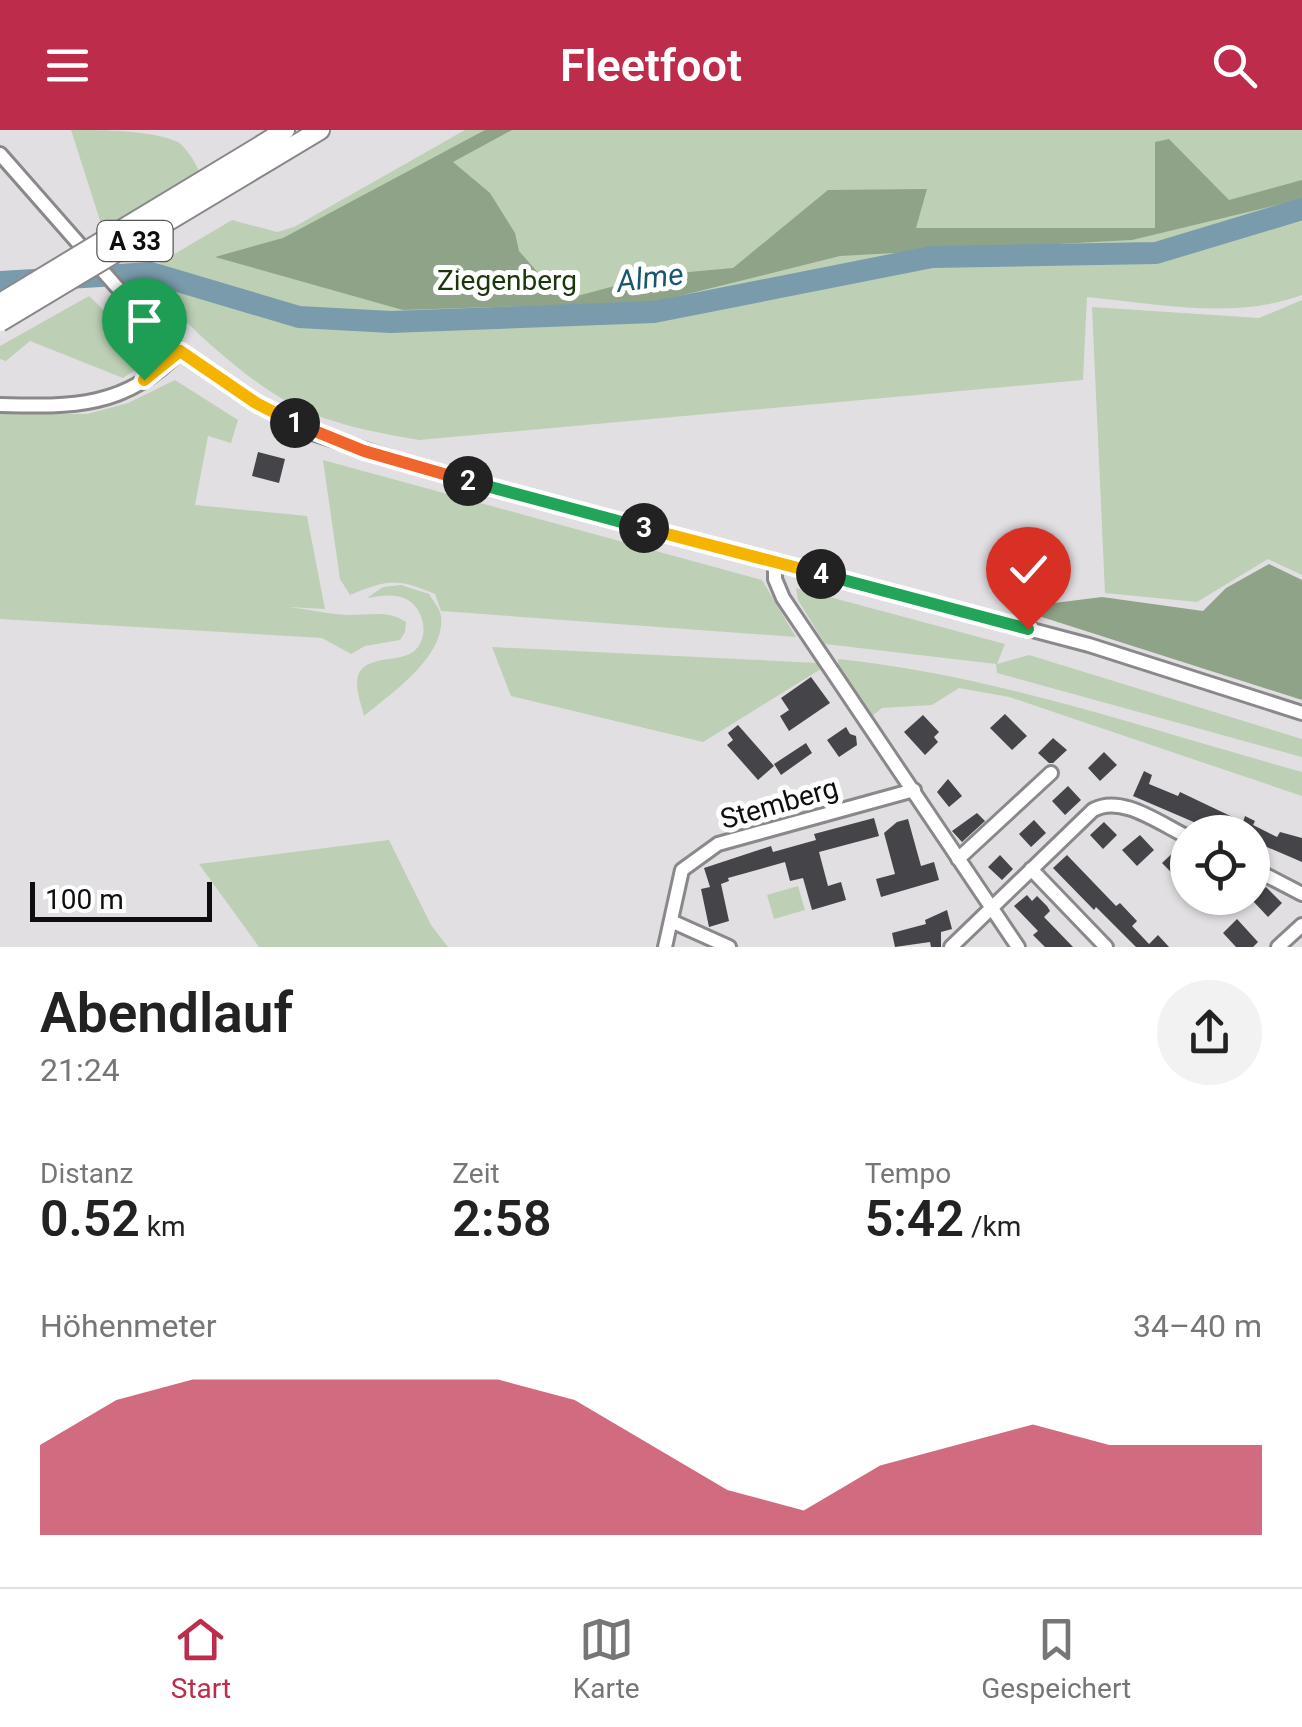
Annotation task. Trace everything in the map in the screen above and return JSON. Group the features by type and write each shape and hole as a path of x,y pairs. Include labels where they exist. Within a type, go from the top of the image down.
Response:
{"highway":[{"name":"A 33","path":"0,322 267,152 285,130"},
{"name":"A 33","path":"0,303 267,152 320,130"}],"street":[{"path":"0,154 116,286 180,351 256,403 315,434 448,476 1088,645 1302,713"},
{"path":"0,405 84,406 126,390 180,351"},
{"path":"775,562 774,579 783,598 1018,947"},
{"path":"958,859 1051,773"},
{"name":"Stemberg","path":"665,947 682,870 718,844 914,790"},
{"path":"952,947 1093,810 1106,803 1119,804 1170,828"},
{"path":"1031,869 1106,947"},
{"path":"1270,877 1302,894"},
{"path":"671,921 729,947"},
{"path":"1278,947 1302,926"}],"green space":[{"path":"71,130 141,133 178,142 194,162 214,202 103,230"},
{"name":"Ziegenberg","path":"465,130 1302,130 1302,295 1276,303 1223,308 1087,297 1083,380 419,440 334,421 286,401 228,359 139,275 232,220 277,232 294,227"},
{"name":"Ziegenberg","path":"485,130 512,130 453,162 490,193 515,233 519,251 562,300 656,275 733,268 828,190 927,189 916,228 1155,228 1155,142 1169,139 1229,200 1302,180 1302,199 1132,240 840,256 655,302 403,310 215,257 283,238"},
{"path":"89,296 154,358 123,378 30,341 6,361 0,359 0,346"},
{"path":"1302,300 1302,575 1268,559 1197,602 1105,593 1092,307 1259,318"},
{"path":"175,380 238,420 231,443 208,436 195,505 307,516 325,609 288,607 344,615 393,616 406,622 400,640 365,646 351,654 322,638 0,619 0,414 87,414 128,403"},
{"path":"323,460 762,580 796,637 441,611 435,594 402,583 384,583 350,595 340,579"},
{"path":"1269,564 1302,580 1302,700 1014,608 1102,597 1203,611 1226,588"},
{"path":"401,585 429,594 440,613 440,631 435,645 415,672 364,716 357,686 361,670 372,663 413,652 422,639 421,616 412,603 396,596 367,598 383,587"},
{"path":"796,588 1005,644 997,664 1029,655 1302,739 1302,757 997,673 996,664 825,644 798,600"},
{"path":"492,647 818,663 821,669 703,742 511,696"},
{"path":"838,659 1013,691 1302,772 1302,796 1009,697 959,688 932,705 882,708 872,716 838,668"},
{"path":"389,840 431,925 448,947 259,947 199,864"},
{"path":"798,886 805,910 774,919 767,895"}],"building":[{"path":"258,452 285,459 279,483 252,476"},
{"path":"811,677 830,703 789,731 780,716 789,710 781,698"},
{"path":"1005,714 1027,736 1012,750 990,728"},
{"path":"923,715 939,732 934,737 938,742 925,755 904,732"},
{"path":"738,725 774,766 758,780 727,745 733,740 728,733"},
{"path":"846,727 856,736 857,745 839,757 827,740"},
{"path":"1053,738 1067,750 1049,763 1038,753"},
{"path":"806,743 812,753 781,775 774,764"},
{"path":"1104,752 1117,765 1100,781 1088,768"},
{"path":"1144,771 1152,775 1149,784 1178,796 1180,792 1228,815 1177,815 1133,796"},
{"path":"948,779 962,796 949,807 937,792"},
{"path":"1068,786 1081,800 1065,815 1052,801"},
{"path":"977,813 985,821 962,842 952,831"},
{"path":"874,818 879,836 819,852 828,886 841,882 846,900 812,910 803,878 790,881 785,862 728,878 721,884 729,921 709,927 701,889 710,887 704,868 771,846 773,852 816,840 814,834"},
{"path":"908,819 921,866 934,862 939,880 881,897 876,879 895,874 884,833"},
{"path":"1034,820 1046,833 1031,847 1019,834"},
{"path":"1104,822 1117,835 1103,849 1090,835"},
{"path":"1270,834 1302,838 1302,862 1270,848"},
{"path":"1140,835 1154,850 1137,866 1122,850"},
{"path":"1000,855 1013,869 1002,880 988,867"},
{"path":"1067,855 1116,906 1120,903 1137,921 1132,926 1149,944 1158,935 1169,947 1136,947 1096,907 1094,910 1053,868"},
{"path":"1270,891 1282,903 1270,915"},
{"path":"1027,895 1032,901 1037,896 1047,906 1050,911 1044,917 1073,947 1045,947 1033,935 1038,931 1014,906"},
{"path":"947,910 952,929 941,932 941,947 931,947 930,942 895,947 892,933 926,924 925,920"},
{"path":"1237,919 1258,942 1253,947 1236,947 1223,933"}],"waterway":[{"name":"Alme","path":"0,282 151,273 299,317 391,322 654,312 932,257 1156,253 1302,209"}],"route":[{"path":"144,380 180,351 256,403 315,434 364,451 1028,629"}]}
